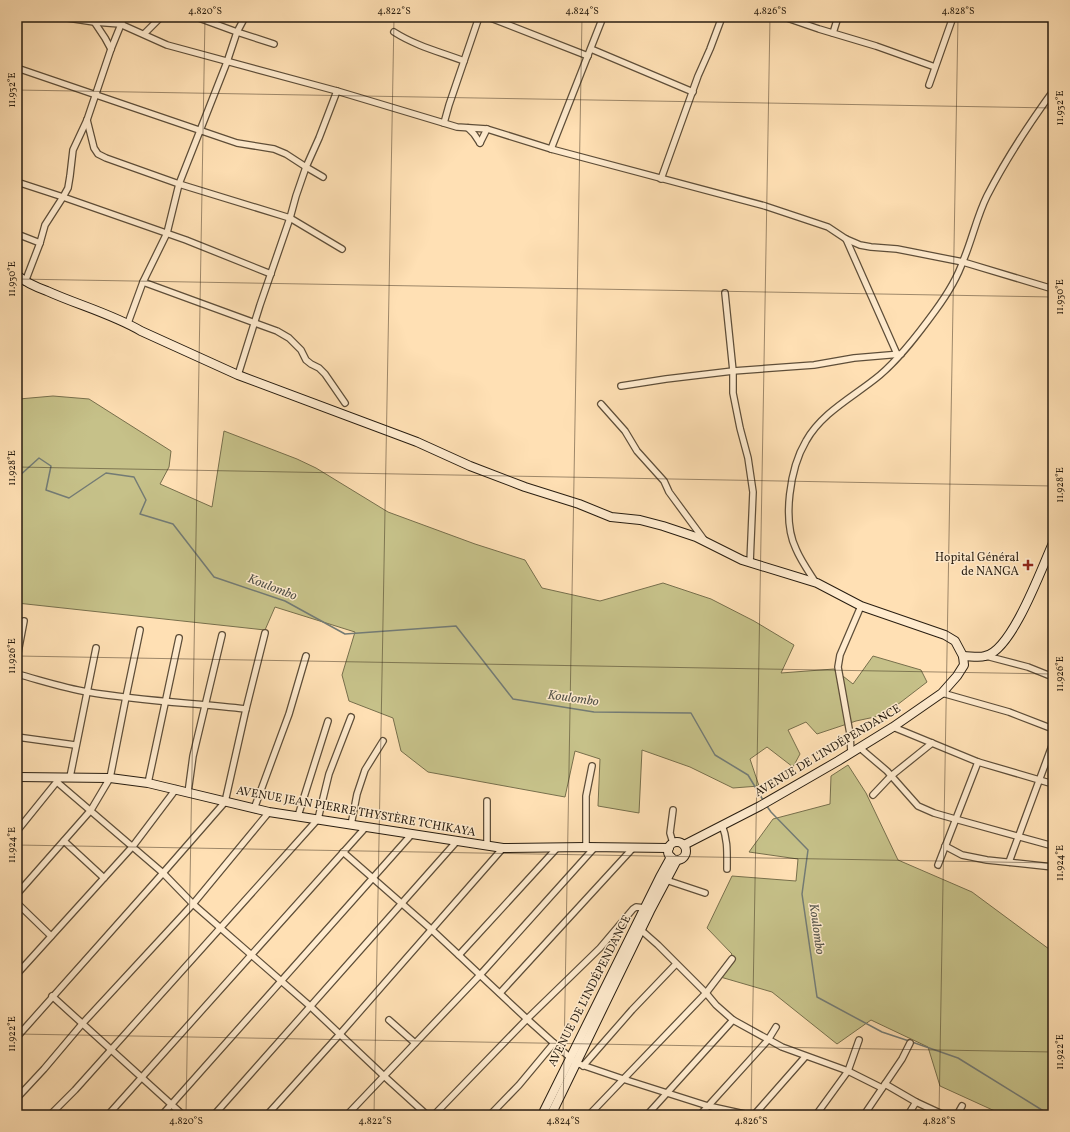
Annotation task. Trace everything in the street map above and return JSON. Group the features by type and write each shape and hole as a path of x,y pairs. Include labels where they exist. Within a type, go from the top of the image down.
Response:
{"street":[{"path":"62,17 120,24 167,45 227,62 337,91 444,123 468,128 487,129 551,149 765,206 817,222 828,227 846,239 860,245 897,249 963,262 1053,288"},
{"path":"25,282 40,243 45,225 68,188 73,150 87,120 111,49 124,17"},
{"path":"144,34 161,17"},
{"path":"196,17 274,44"},
{"path":"128,323 143,282 167,233 179,184 227,62 237,32 245,17"},
{"path":"444,123 479,17"},
{"path":"488,17 588,56"},
{"path":"551,149 603,17"},
{"path":"661,179 722,17"},
{"path":"784,17 795,22 876,46 935,67"},
{"path":"833,33 838,17"},
{"path":"929,85 953,17"},
{"path":"92,20 111,49"},
{"path":"394,32 416,44 464,61"},
{"path":"591,49 693,92"},
{"path":"17,68 237,143 274,149 286,154 323,177"},
{"path":"238,376 306,167 337,91"},
{"path":"817,583 804,565 795,548 790,526 788,502 797,462 806,441 819,423 835,408 881,374 900,354 935,310 953,283 963,262 987,197 1018,142 1053,91"},
{"path":"87,120 94,148 98,154 179,184 290,218 342,249"},
{"path":"468,128 480,143 487,129"},
{"path":"17,182 167,233 271,274"},
{"path":"17,234 40,243"},
{"path":"846,239 900,354"},
{"path":"17,276 25,282 60,297 128,323 238,376 417,442 470,466 579,504 611,517 640,520 696,537 750,563 817,583 861,606 945,635 955,641 964,656 986,656 1028,667 1053,677"},
{"path":"143,282 277,331 289,338 301,350 310,364 319,368 325,374 345,403"},
{"path":"725,293 733,371 733,393 748,458 753,492 750,563"},
{"path":"621,386 733,371 814,365 854,358 900,354"},
{"path":"601,404 625,431 637,451 664,481 669,492 707,543"},
{"path":"986,656 1002,646 1022,614 1053,542"},
{"path":"852,753 838,667 840,654 861,606"},
{"path":"17,658 24,621"},
{"path":"17,894 91,810 110,778 140,630"},
{"path":"17,1036 225,802 246,709 266,633"},
{"path":"188,793 193,756 222,635"},
{"path":"148,783 179,638"},
{"path":"70,777 75,745 96,648"},
{"path":"254,809 289,714 306,656"},
{"name":"AVENUE DE L'INDÉPENDANCE","path":"684,845 760,806 852,753 893,727 942,693 957,676 964,665 964,656"},
{"path":"17,674 86,692 166,702 206,704 246,709"},
{"path":"942,693 1010,712 1053,729"},
{"path":"50,1115 75,1090 318,820 329,774 351,717"},
{"path":"298,816 328,721"},
{"path":"893,727 978,762 1053,784"},
{"path":"17,737 75,745"},
{"path":"351,825 357,794 365,770 383,741"},
{"path":"873,794 891,776 932,743"},
{"path":"1009,862 1053,743"},
{"path":"860,748 891,776 918,806 934,813 1053,846"},
{"path":"938,865 978,762"},
{"path":"586,847 586,796 592,766"},
{"name":"AVENUE JEAN PIERRE THYSTÈRE TCHIKAYA","path":"17,777 59,780 70,777 110,778 148,783 269,812 365,828 503,848 634,848 671,846"},
{"path":"17,831 59,780 163,873 193,904 311,1006 427,1115"},
{"path":"17,974 133,846 176,789"},
{"path":"487,802 488,846"},
{"path":"671,846 678,842 684,845 686,850 682,858 674,859 668,852 671,846 670,834 674,810"},
{"path":"17,1098 82,1024 193,904 269,812"},
{"path":"722,825 728,844 727,869"},
{"path":"108,1115 365,828"},
{"path":"162,1115 411,834"},
{"path":"64,841 104,878"},
{"path":"214,1115 403,904 457,841"},
{"path":"945,846 962,855 1053,867"},
{"path":"347,1115 480,974 595,847"},
{"path":"267,1115 503,848"},
{"path":"459,955 557,848"},
{"path":"500,993 634,848"},
{"path":"343,852 432,930 527,1019 576,1062 623,1080 708,1106 749,1115"},
{"name":"AVENUE DE L'INDÉPENDANCE","path":"551,1115 666,880 674,859"},
{"name":"AVENUE DE L'INDÉPENDANCE","path":"542,1115 576,1062 645,908 674,859"},
{"path":"666,880 704,893"},
{"path":"17,903 51,936"},
{"path":"434,1115 527,1019 600,948 636,906 645,908"},
{"path":"641,930 733,1020 768,1040 805,1056 848,1071 944,1115"},
{"path":"589,1115 706,993 732,959"},
{"path":"576,1062 632,1010 676,964"},
{"path":"52,996 183,1115"},
{"path":"389,1020 415,1043"},
{"path":"647,1115 733,1020"},
{"path":"700,1115 768,1040 776,1027"},
{"path":"816,1115 848,1071 860,1040"},
{"path":"490,1115 519,1085 554,1043"},
{"path":"864,1115 902,1059 910,1043"},
{"path":"754,1115 805,1056"},
{"path":"908,1115 916,1102"},
{"path":"957,1115 962,1106"}],"shaded area":[{"path":"17,395 19,399 53,396 89,399 171,451 169,467 160,484 212,507 224,431 297,459 316,468 388,512 475,544 525,560 542,588 600,601 663,583 711,599 754,621 794,645 781,673 834,669 853,684 873,656 921,670 927,682 884,715 856,721 817,734 806,722 788,730 800,754 793,767 767,747 750,759 759,786 733,788 690,767 642,750 639,813 598,806 600,759 575,751 565,797 428,772 401,751 393,718 349,701 342,675 355,632 275,607 265,630 17,603"},
{"path":"848,765 866,793 898,860 972,892 1053,952 1053,1115 1001,1115 940,1086 928,1047 871,1020 837,1044 772,992 717,976 732,954 707,928 732,876 796,881 798,859 749,852 773,819 830,804 831,776"}],"waterway":[{"name":"Koulombo","path":"17,478 39,458 51,466 46,490 69,498 106,473 134,477 146,500 140,514 173,524 214,577 285,601 345,634 456,626 513,699 594,712 691,713 715,755 748,775 763,800"},
{"name":"Koulombo","path":"766,805 808,850 802,894 817,997 882,1032 909,1041"},
{"name":"Koulombo","path":"912,1042 958,1058 1050,1115"}],"place":[{"name":"Hopital Général de NANGA","path":"1028,565"}]}
